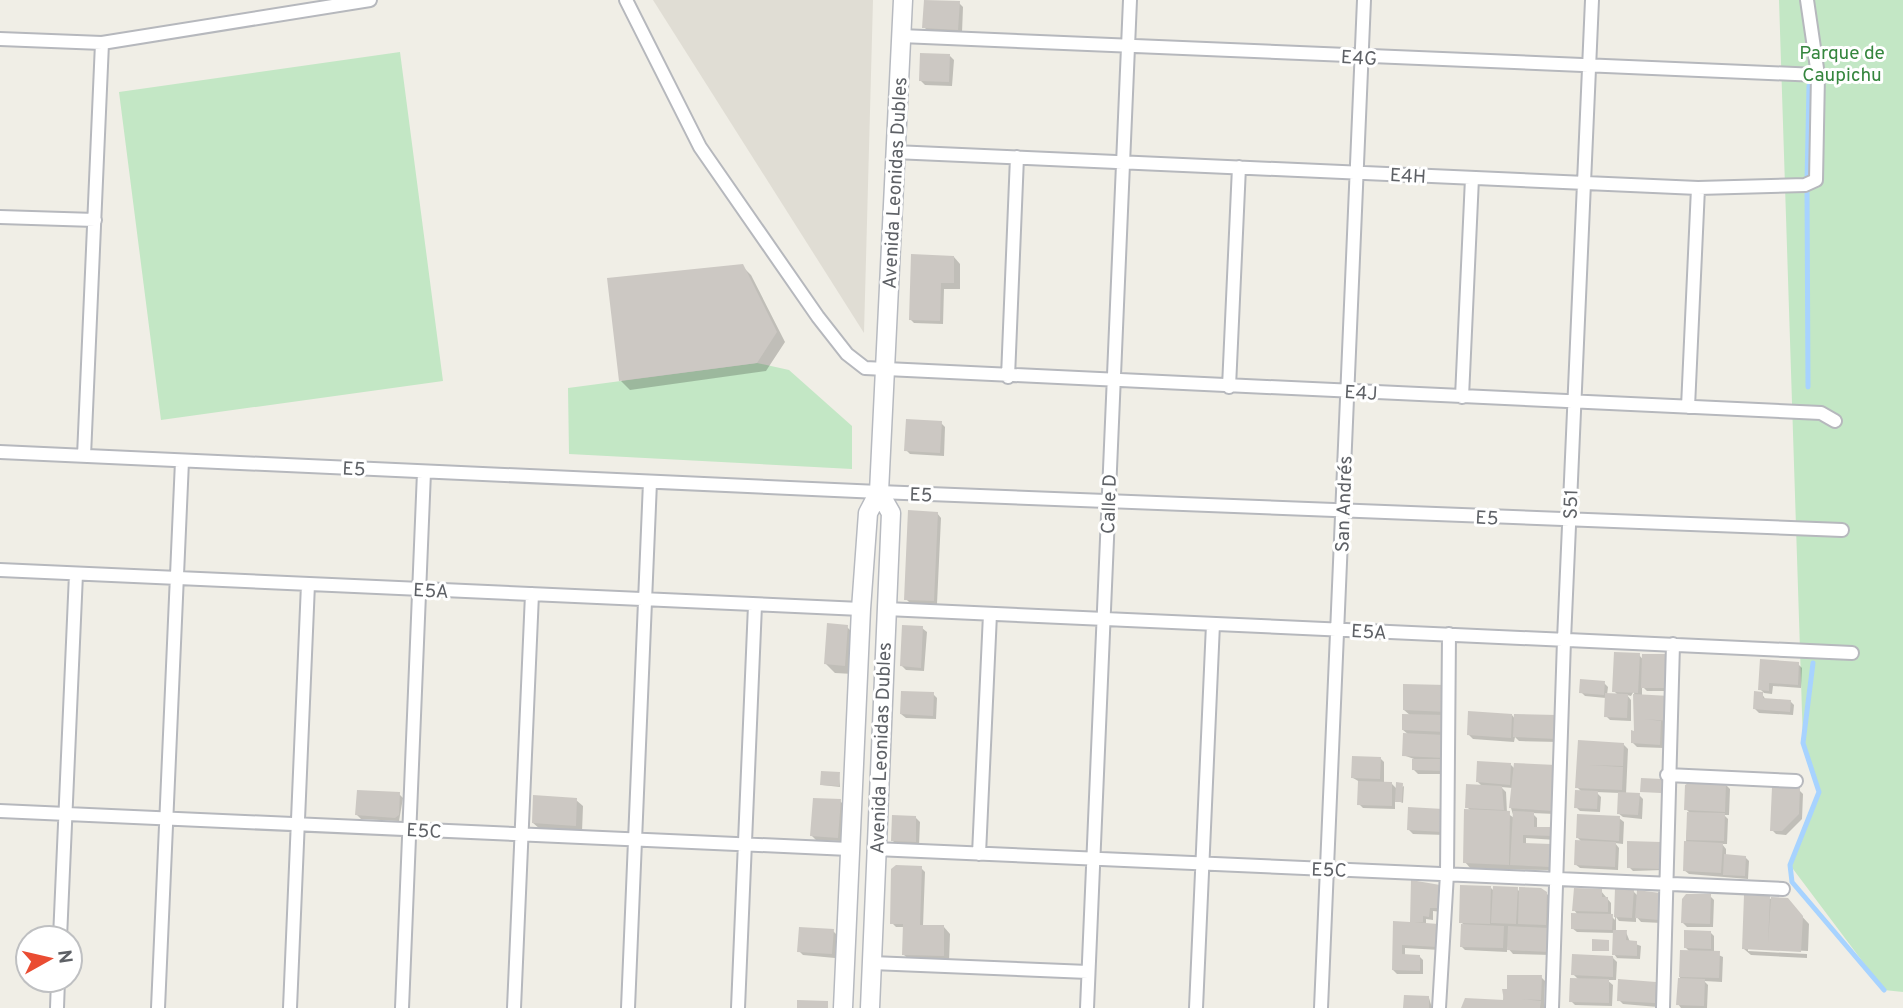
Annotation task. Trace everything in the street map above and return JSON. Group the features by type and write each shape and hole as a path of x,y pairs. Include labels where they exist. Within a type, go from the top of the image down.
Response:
{"main road":[{"name":"Avenida Leonidas Dubles","path":"843,1008 861,609 868,513 879,492 903,0"},
{"name":"Avenida Leonidas Dubles","path":"870,1008 891,513 879,492"}],"street":[{"path":"0,38 102,43 370,0"},
{"name":"E4J","path":"626,0 700,147 818,317 856,362 865,368 1229,387 1821,412 1835,421"},
{"name":"Calle D","path":"1087,1008 1130,0"},
{"name":"San Andrés","path":"1321,1008 1364,0"},
{"name":"S51","path":"1552,1008 1564,639 1592,0"},
{"path":"1807,0 1818,75"},
{"name":"E4G","path":"901,36 1818,75"},
{"path":"85,456 102,43"},
{"name":"E4H","path":"894,152 1698,188 1800,186 1816,180 1818,75"},
{"path":"1008,376 1017,157"},
{"path":"1229,387 1239,167"},
{"path":"1462,397 1472,178"},
{"path":"1688,407 1698,188"},
{"path":"0,217 95,220"},
{"name":"E5","path":"0,452 879,492 1842,530"},
{"path":"158,1008 181,461"},
{"path":"401,1008 425,472"},
{"path":"628,1008 650,482"},
{"name":"E5A","path":"0,570 861,609"},
{"path":"61,924 76,574"},
{"path":"290,1008 308,584"},
{"path":"514,1008 532,594"},
{"path":"738,1008 755,605"},
{"name":"E5A","path":"886,609 1852,653"},
{"path":"979,854 990,614"},
{"path":"1196,1008 1213,624"},
{"path":"1440,1008 1447,874 1449,634"},
{"path":"1663,1008 1668,883 1667,775 1673,644"},
{"path":"1667,775 1796,780"},
{"name":"E5C","path":"0,811 849,849"},
{"name":"E5C","path":"875,849 1783,889"},
{"path":"872,962 1088,972"}],"shaded area":[{"path":"653,0 873,0 864,333"}],"green space":[{"name":"Parque de Caupichu","path":"1779,0 1903,0 1903,992 1884,990 1790,865 1819,792 1803,743"},
{"path":"400,52 443,381 161,420 119,92"},
{"path":"757,363 789,370 852,426 852,469 569,454 568,388"}],"building":[{"path":"924,0 960,1 958,30 922,28"},
{"path":"920,53 950,54 949,82 919,81"},
{"path":"911,254 954,256 954,283 941,283 940,321 909,320"},
{"path":"743,264 777,332 757,363 619,381 607,278"},
{"path":"906,419 942,421 940,453 904,451"},
{"path":"908,510 938,512 934,601 904,600"},
{"path":"827,623 848,625 845,666 824,664"},
{"path":"902,625 923,626 921,668 900,666"},
{"path":"1614,652 1640,653 1638,693 1612,692"},
{"path":"1642,654 1669,654 1668,688 1641,688"},
{"path":"1760,659 1799,662 1798,685 1769,683 1769,691 1758,690"},
{"path":"1580,679 1605,681 1604,695 1579,693"},
{"path":"1403,684 1447,685 1446,712 1403,710"},
{"path":"901,691 934,692 933,716 900,714"},
{"path":"1754,691 1763,692 1763,698 1791,700 1790,712 1753,709"},
{"path":"1605,693 1628,694 1627,718 1604,717"},
{"path":"1633,694 1670,696 1669,721 1645,719 1661,721 1660,745 1631,743 1631,730 1634,731"},
{"path":"1468,711 1512,714 1511,738 1467,735"},
{"path":"1402,714 1445,715 1445,732 1402,730"},
{"path":"1514,714 1557,715 1556,739 1513,737"},
{"path":"1403,733 1445,735 1444,758 1402,756"},
{"path":"1578,740 1624,743 1623,766 1588,765 1623,767 1622,790 1575,788"},
{"path":"1352,756 1381,757 1380,779 1351,778"},
{"path":"1412,759 1444,759 1444,771 1412,770"},
{"path":"1477,761 1511,763 1510,785 1476,782"},
{"path":"1514,763 1556,765 1552,811 1509,808"},
{"path":"821,771 840,772 839,786 820,785"},
{"path":"1641,778 1662,779 1661,793 1640,792"},
{"path":"1358,781 1392,782 1392,806 1357,805"},
{"path":"1396,782 1403,783 1402,802 1395,802"},
{"path":"1690,782 1726,783 1725,812 1684,810 1685,785"},
{"path":"1466,784 1502,786 1504,810 1465,808"},
{"path":"1772,787 1800,788 1799,814 1782,831 1770,831"},
{"path":"357,790 400,792 399,815 395,818 355,815"},
{"path":"1575,790 1598,791 1597,809 1574,808"},
{"path":"1618,792 1640,793 1638,815 1617,814"},
{"path":"533,795 577,798 576,826 532,823"},
{"path":"813,798 841,799 838,838 810,836"},
{"path":"1408,807 1443,809 1442,832 1407,830"},
{"path":"1464,809 1510,811 1509,865 1463,863"},
{"path":"1513,811 1534,812 1534,827 1552,827 1552,836 1523,835 1523,843 1551,844 1550,867 1510,865"},
{"path":"1687,812 1725,813 1724,841 1686,840"},
{"path":"1577,814 1620,816 1619,841 1576,838"},
{"path":"892,815 916,816 916,842 891,841"},
{"path":"1575,840 1616,842 1615,867 1574,865"},
{"path":"1627,841 1661,842 1659,869 1627,868"},
{"path":"1684,841 1723,843 1721,873 1683,871"},
{"path":"1724,854 1746,856 1745,876 1723,875"},
{"path":"896,865 922,866 920,925 944,925 944,956 902,955 903,924 890,924 891,869"},
{"path":"1411,880 1440,885 1439,908 1430,908 1429,917 1423,916 1423,922 1414,922 1438,924 1437,947 1402,945 1402,954 1420,955 1420,971 1392,970 1393,921 1410,922"},
{"path":"1460,885 1491,886 1490,924 1459,923"},
{"path":"1493,886 1518,887 1516,924 1491,923"},
{"path":"1519,887 1541,888 1547,892 1546,925 1518,924"},
{"path":"1574,888 1602,889 1602,897 1608,897 1608,912 1572,911"},
{"path":"1615,888 1634,889 1632,918 1614,917"},
{"path":"1637,890 1660,893 1659,920 1635,918"},
{"path":"1686,894 1711,894 1710,924 1681,923 1682,899"},
{"path":"1744,895 1770,896 1768,944 1771,897 1788,898 1803,916 1801,952 1742,949"},
{"path":"1571,913 1613,914 1612,930 1571,929"},
{"path":"1461,924 1504,926 1503,948 1460,947"},
{"path":"1508,926 1549,928 1548,952 1507,950"},
{"path":"799,927 834,929 832,954 797,952"},
{"path":"1613,930 1627,930 1626,940 1637,941 1637,956 1612,955"},
{"path":"1684,930 1711,931 1711,949 1684,948"},
{"path":"1592,939 1609,940 1609,951 1592,951"},
{"path":"1680,950 1720,951 1719,978 1679,977"},
{"path":"1572,954 1613,956 1613,977 1571,975"},
{"path":"1507,975 1542,975 1541,1000 1521,999 1541,1001 1540,1008 1461,1008 1465,998 1504,1000 1502,989 1507,989"},
{"path":"1570,978 1609,979 1609,1003 1569,1002"},
{"path":"1678,978 1705,979 1704,1006 1676,1005"},
{"path":"1618,979 1656,982 1655,1003 1617,1001"},
{"path":"1404,995 1429,996 1429,1008 1403,1008"},
{"path":"797,1000 828,1001 828,1008 797,1008"}],"waterway":[{"path":"1807,181 1809,86"},
{"path":"1807,187 1808,387"},
{"path":"1813,663 1803,743 1819,792 1790,865 1792,882 1884,990"}]}
